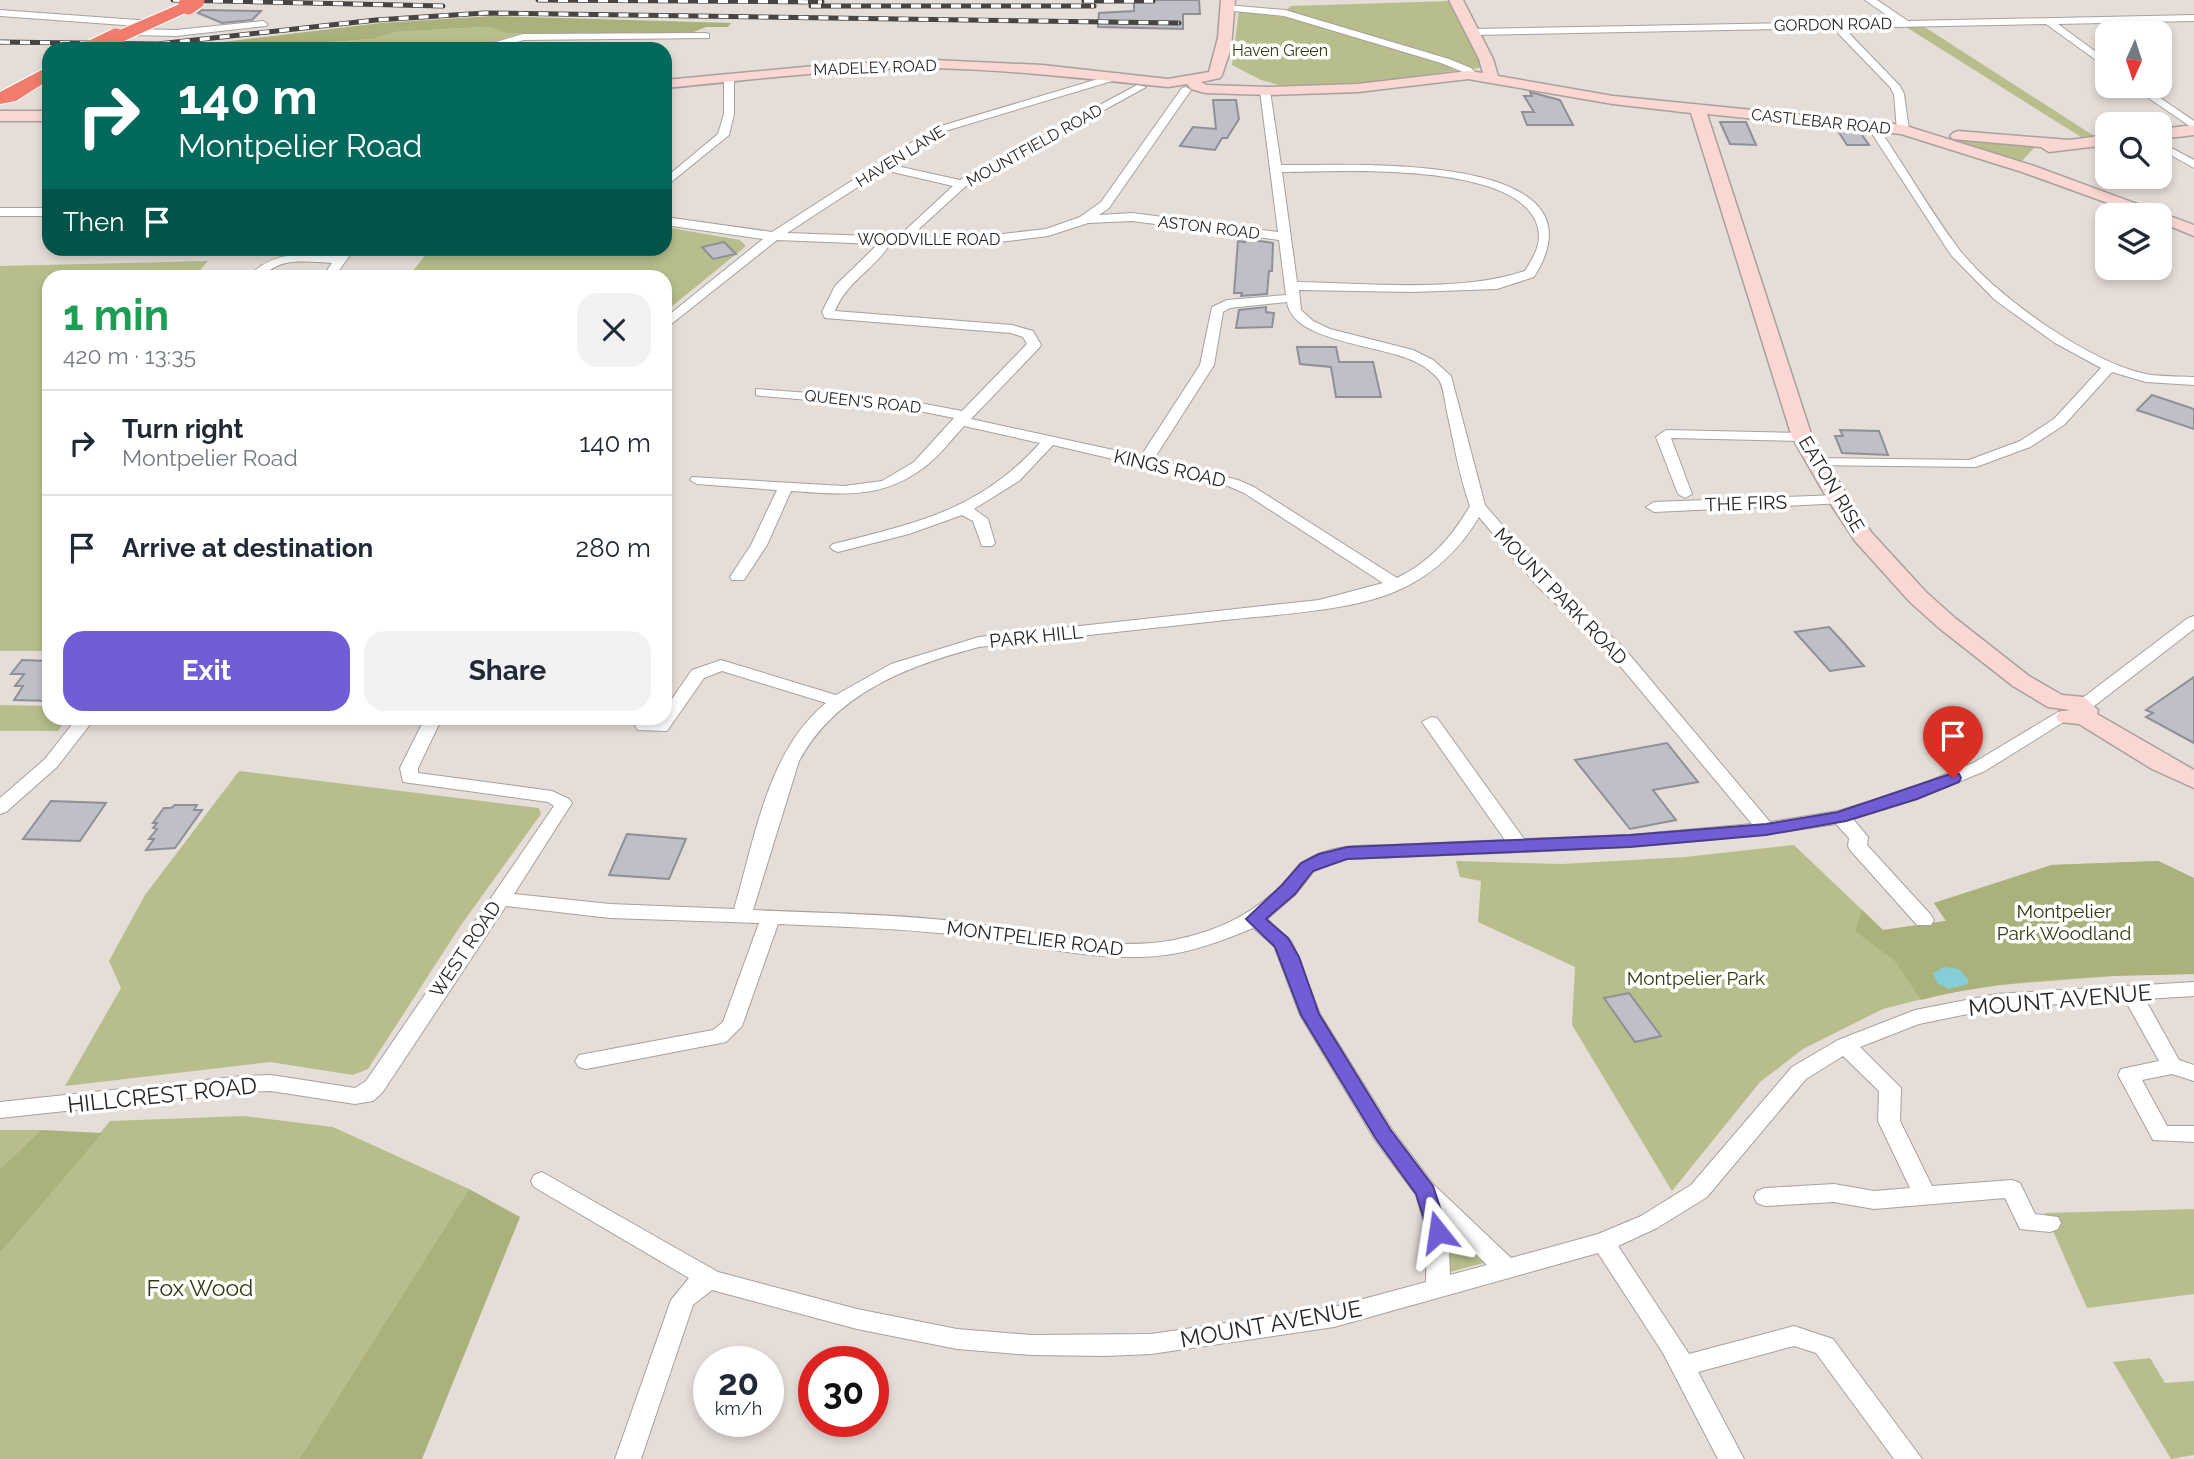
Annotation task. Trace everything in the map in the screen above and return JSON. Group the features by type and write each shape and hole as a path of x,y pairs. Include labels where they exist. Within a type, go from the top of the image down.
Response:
{"highway":[{"path":"109,42 151,24 191,2"},
{"path":"3,101 42,76"}],"street":[{"path":"1456,0 1490,69 1492,79"},
{"path":"1870,0 1904,22"},
{"path":"1195,86 1215,75 1221,64 1228,4 1284,13 1445,61 1467,70 1474,76"},
{"path":"0,13 151,24"},
{"name":"GORDON ROAD","path":"1473,32 1516,29 2194,18"},
{"path":"2048,20 2095,56"},
{"path":"125,35 263,24"},
{"path":"1835,24 1895,86 1899,94 1903,130"},
{"path":"506,42 523,37 705,36"},
{"name":"MADELEY ROAD","path":"672,83 825,69 933,64 1086,72 1141,87 1195,86"},
{"path":"1215,75 1240,86"},
{"path":"1195,86 1240,86 1272,90 1358,88 1438,77 1474,76"},
{"name":"CASTLEBAR ROAD","path":"1474,76 1573,95 1903,130 2028,169 2122,203"},
{"path":"672,178 723,135 729,114 729,77"},
{"name":"MADELEY ROAD","path":"1114,78 1195,86"},
{"name":"HAVEN LANE","path":"672,319 773,237 950,124 1114,78"},
{"name":"WOODVILLE ROAD","path":"672,221 773,237 965,242 1024,237 1084,220 1098,211 1195,86"},
{"name":"MOUNTFIELD ROAD","path":"902,240 962,184 1141,87"},
{"name":"MOUNT PARK ROAD","path":"1272,90 1276,168 1295,311 1313,327 1341,336 1387,344 1415,354 1434,366 1446,380 1471,487 1478,506 1544,584 1617,651 1766,829"},
{"path":"2153,98 2194,128"},
{"name":"EATON RISE","path":"1697,108 1802,437 1863,536 1918,597 1986,656 2072,710 2194,780"},
{"path":"0,116 42,117"},
{"path":"1872,126 1967,267 2000,297 2040,326 2109,368 2146,378 2194,381"},
{"path":"2172,132 2194,128"},
{"path":"1933,138 1949,135 2038,146 2095,141"},
{"path":"2028,169 2031,167 2031,156 2038,146"},
{"path":"2172,152 2194,165"},
{"path":"2172,157 2179,156"},
{"path":"882,166 962,184"},
{"path":"1144,461 1207,365 1217,310 1227,304 1292,292 1497,285 1530,274 1541,254 1545,236 1537,214 1515,192 1494,183 1467,176 1418,170 1276,168"},
{"name":"ASTON ROAD","path":"1098,211 1286,237"},
{"path":"0,212 42,212"},
{"name":"ASTON ROAD","path":"1084,220 1132,217"},
{"name":"CASTLEBAR ROAD","path":"2172,222 2194,231"},
{"path":"697,480 844,490 886,485 919,465 1034,345 1028,334 1012,329 830,315 830,305 847,278 872,257 886,240"},
{"path":"261,270 280,260 323,256"},
{"path":"1815,462 1972,464 2025,444 2059,422 2109,368"},
{"name":"QUEEN'S ROAD","path":"761,392 904,404 961,419"},
{"name":"KINGS ROAD","path":"961,419 1233,482 1397,585"},
{"path":"1685,494 1663,437 1666,434 1802,437"},
{"path":"838,547 897,535 961,508 1007,484 1049,441"},
{"path":"738,577 759,545 786,486"},
{"name":"THE FIRS","path":"1654,507 1839,500"},
{"name":"PARK HILL","path":"742,915 790,759 810,729 839,701 873,679 905,663 979,642 1319,606 1363,596 1397,585 1446,552 1462,533 1478,506"},
{"path":"961,508 980,519 987,543"},
{"path":"1462,533 1496,530"},
{"name":"MONTPELIER ROAD","path":"499,899 610,911 771,916 942,926 1089,947 1136,950 1172,947 1216,936 1255,919 1289,889 1307,867 1325,858 1347,853 1630,841 1766,829 1840,817 1911,795 1979,767 2072,710 2194,621"},
{"path":"672,711 698,674 721,665 839,701"},
{"path":"1431,722 1519,846"},
{"path":"0,808 51,764 81,725"},
{"name":"WEST ROAD","path":"365,1095 374,1087 561,811 562,803 552,797 410,778 407,774 409,768 430,725"},
{"path":"645,726 662,725"},
{"path":"1840,817 1859,837 1857,846 1924,920"},
{"path":"586,1061 719,1037 732,1026 771,916"},
{"path":"1255,919 1282,943 1290,957 1310,1015 1383,1134 1426,1191 1506,1268"},
{"name":"MOUNT AVENUE","path":"542,1181 712,1280 856,1320 957,1339 1031,1345 1151,1344 1334,1317 1603,1242 1649,1222 1699,1191 1799,1073 1845,1045 1915,1017 1986,1003 2194,989"},
{"path":"2131,992 2172,1066"},
{"path":"1845,1045 1890,1087 1889,1121 1925,1195"},
{"path":"2194,1073 2172,1066 2129,1075 2161,1135 2194,1134"},
{"name":"HILLCREST ROAD","path":"0,1110 243,1084 271,1083 365,1095"},
{"path":"1765,1197 1834,1193 1874,1199 2012,1189 2028,1223 2050,1223"},
{"path":"1426,1191 1438,1232 1438,1287"},
{"path":"1603,1242 1682,1366 1731,1459"},
{"path":"628,1459 680,1306 693,1287 712,1280"},
{"path":"1682,1366 1794,1336 1824,1346 1909,1459"}],"green space":[{"name":"Haven Green","path":"1452,1 1484,67 1473,69 1285,11 1291,6"},
{"name":"Haven Green","path":"1239,10 1295,19 1351,33 1459,70 1371,83 1279,85 1261,80 1232,65"},
{"path":"493,16 731,23 728,27 706,27 691,33 505,33 491,27 482,27 394,32 373,39 331,42 223,42 381,23"},
{"path":"1923,26 2094,136 2081,137 1906,27"},
{"path":"491,27 505,33 522,33 492,42 331,42 373,39 393,32"},
{"path":"1948,139 2028,146 2034,148 2021,162"},
{"path":"672,228 740,240 746,246 672,306 672,270 414,270 425,256 672,256"},
{"path":"208,261 200,270 42,270 42,651 0,651 0,266"},
{"path":"0,705 42,706 42,725 62,725 58,731 0,731"},
{"path":"239,771 539,808 541,814 459,928 368,1069 353,1075 270,1062 65,1086 121,988 109,961 145,895"},
{"name":"Montpelier Park","path":"1794,845 1883,930 1946,921 1934,903 2051,865 2158,861 2194,878 2194,974 2126,975 2001,985 1942,994 1883,1009 1803,1049 1760,1082 1672,1191 1572,1025 1575,967 1478,922 1481,881 1460,877 1456,861 1562,864 1685,857"},
{"name":"Montpelier Park Woodland","path":"2158,861 2194,878 2194,974 2022,982 1921,1000 1895,961 1855,931 1862,910 1883,930 1946,921 1934,903 2052,865"},
{"name":"Fox Wood","path":"244,1116 333,1127 469,1189 299,1459 0,1459 0,1253 110,1121"},
{"path":"0,1130 41,1130 0,1169"},
{"path":"41,1130 102,1133 0,1253 0,1169"},
{"path":"469,1189 520,1217 422,1459 299,1459"},
{"path":"2194,1209 2194,1294 2087,1308 2045,1213"},
{"path":"1441,1217 1487,1262 1450,1272"},
{"path":"2150,1358 2165,1383 2194,1381 2194,1455 2171,1459 2113,1362"}],"water":[{"path":"1944,967 1959,969 1968,979 1968,984 1948,989 1937,983 1933,973"}],"building":[{"path":"1199,0 1200,14 1183,14 1183,29 1098,27 1099,13 1134,11 1134,2"},
{"path":"202,10 261,11 252,20 222,23 198,13"},
{"path":"1530,92 1560,100 1573,125 1527,125 1522,112 1534,112 1524,96 1532,96"},
{"path":"1213,100 1236,100 1239,119 1227,138 1222,138 1215,150 1180,146 1193,127 1216,129"},
{"path":"1720,122 1746,122 1756,145 1730,144"},
{"path":"1838,131 1860,132 1869,145 1847,145"},
{"path":"1245,239 1273,243 1272,271 1269,271 1267,294 1241,296 1242,293 1234,293 1238,241 1245,242"},
{"path":"724,242 736,254 713,259 702,247"},
{"path":"1266,307 1266,312 1274,313 1272,327 1236,328 1239,310"},
{"path":"1297,347 1336,347 1339,362 1373,362 1381,397 1336,397 1331,367 1300,364"},
{"path":"2152,395 2194,409 2194,429 2137,410"},
{"path":"1840,430 1879,431 1888,455 1842,453 1835,436 1843,436"},
{"path":"1829,627 1864,666 1830,671 1795,632"},
{"path":"22,660 42,661 42,701 14,700 23,686 15,686 24,674 11,674"},
{"path":"2194,677 2194,743 2146,717 2153,713 2146,710"},
{"path":"1667,743 1698,782 1653,790 1676,820 1630,829 1575,760"},
{"path":"51,801 106,803 80,841 23,839"},
{"path":"197,805 194,810 202,810 175,848 146,850 154,839 149,839 157,829 153,828 157,823 153,823 164,808"},
{"path":"627,834 686,839 669,879 609,875"},
{"path":"1629,993 1661,1036 1635,1042 1604,998"}],"railway":[{"path":"173,0 443,6"},
{"path":"538,0 822,2"},
{"path":"1084,1 1153,1"},
{"path":"811,6 1094,6"},
{"path":"176,42 376,20 485,13 1179,23"},
{"path":"0,42 42,43"}],"route":[{"path":"1438,1232 1426,1191 1383,1134 1310,1015 1290,957 1282,943 1255,919 1289,889 1307,867 1325,858 1347,853 1630,841 1766,829 1840,817 1911,795 1953,778"}]}
